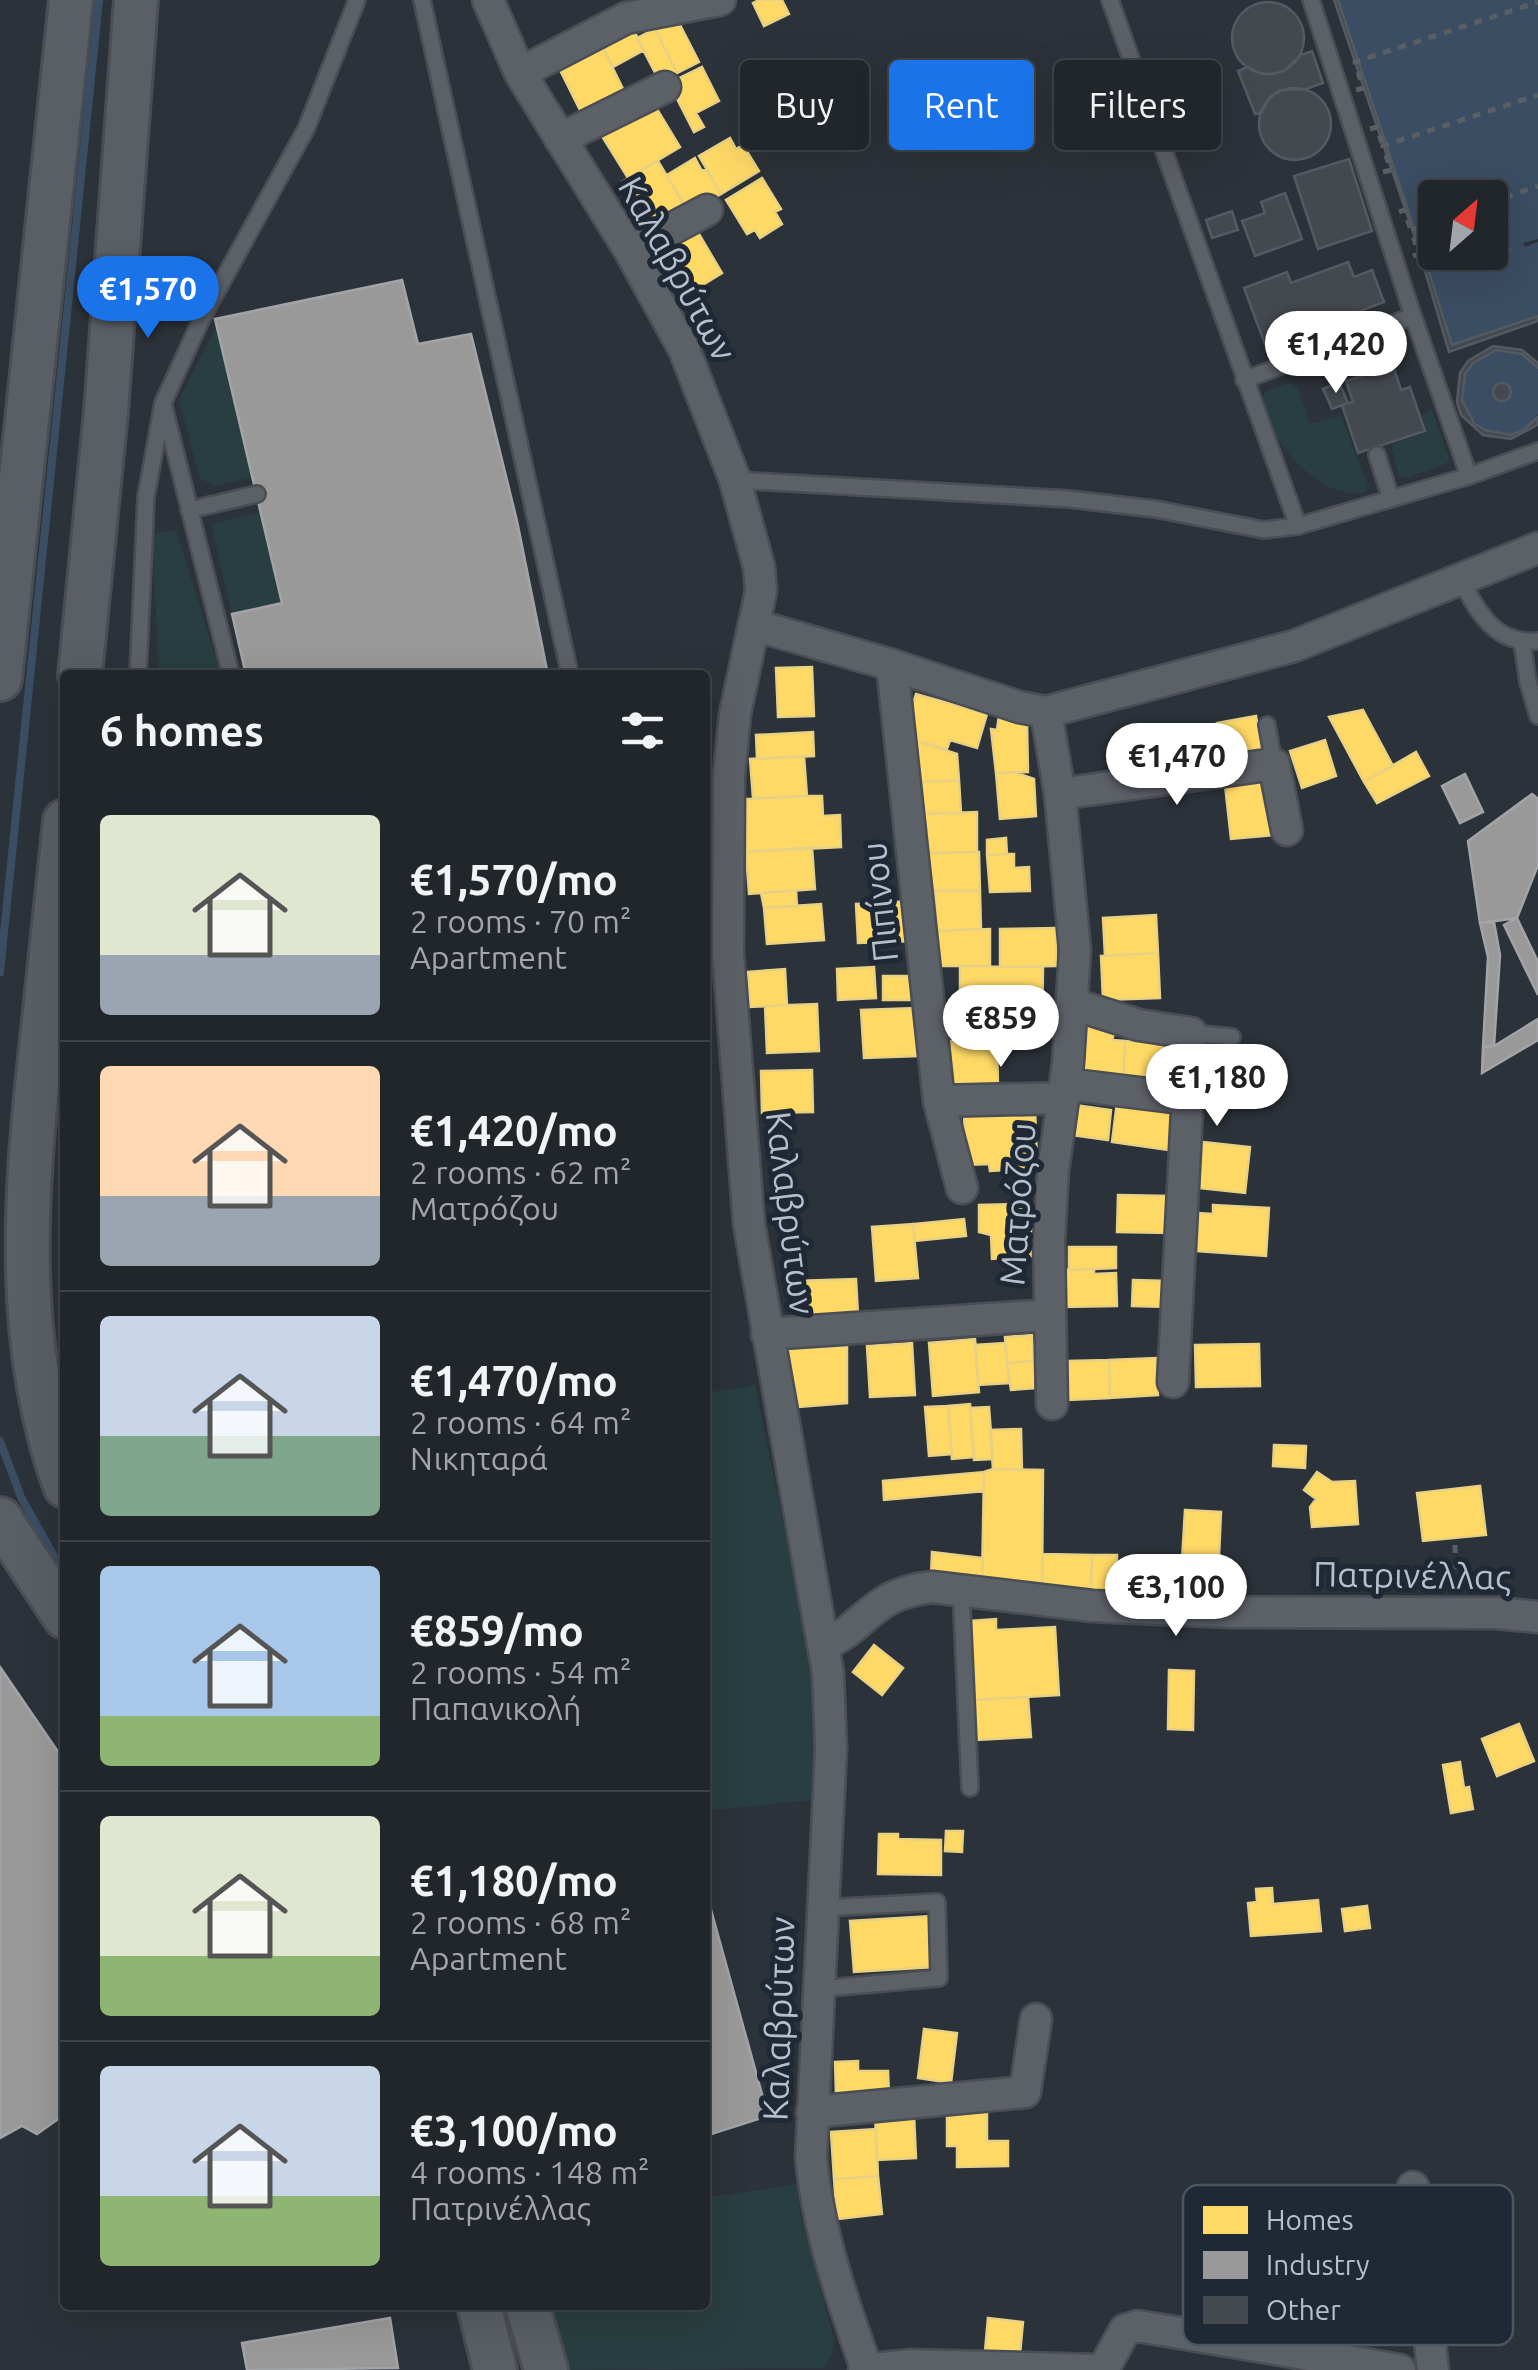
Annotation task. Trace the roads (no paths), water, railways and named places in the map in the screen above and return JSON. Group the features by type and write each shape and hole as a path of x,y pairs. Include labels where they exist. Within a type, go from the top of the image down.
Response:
{"main road":[{"path":"0,679 71,0"},
{"path":"80,670 106,412 136,0"},
{"path":"60,868 26,1231 34,1368 60,1470"},
{"path":"0,1519 60,1609"},
{"path":"480,2310 496,2370"},
{"path":"528,2310 546,2370"}],"street":[{"name":"Καλαβρύτων","path":"488,0 520,73 630,251 684,349 735,480 759,566 760,591 734,714 729,776 728,954 749,1224 828,1674 831,1749 811,2158 829,2257 866,2370"},
{"path":"520,73 626,18 679,4 720,0"},
{"path":"560,138 666,87"},
{"path":"630,251 707,210"},
{"path":"754,626 1046,712 1294,646 1538,548"},
{"name":"Πιπίνου","path":"892,665 939,1101 962,1188"},
{"name":"Ματρόζου","path":"1046,712 1060,794 1073,922 1073,1004 1053,1171 1049,1315 1052,1404"},
{"path":"1060,794 1274,764 1287,830"},
{"path":"1073,1004 1138,1025 1191,1033 1173,1382"},
{"path":"939,1101 1065,1091 1189,1100"},
{"path":"768,1334 1049,1315"},
{"name":"Πατρινέλλας","path":"824,1645 896,1594 932,1587 1092,1606 1538,1617"},
{"path":"812,2112 1025,2092 1036,2019"},
{"path":"866,2370 912,2365 1101,2370 1125,2330 1138,2326 1183,2334"},
{"path":"1251,2345 1400,2370"},
{"path":"1431,2345 1434,2370"}],"lane":[{"path":"138,670 146,497 163,402 201,320 306,129 358,0"},
{"path":"422,0 569,670"},
{"path":"1110,0 1298,526"},
{"path":"1311,0 1469,476"},
{"path":"1244,380 1413,316"},
{"path":"163,402 229,670"},
{"path":"735,480 1069,500 1155,509 1246,529 1298,526 1469,476 1538,451"},
{"path":"1377,455 1391,498"},
{"path":"190,510 257,494"},
{"path":"1462,580 1478,614 1499,634 1530,642 1528,682 1538,716"},
{"path":"1267,725 1274,764"},
{"path":"1191,1033 1232,1037"},
{"path":"961,1589 970,1788"},
{"path":"817,1989 938,1978 937,1902 821,1908"}],"water":[{"path":"1338,0 1538,0 1538,239 1523,243 1525,247 1538,242 1538,316 1452,345 1428,270 1508,270 1508,180 1418,180 1418,242"},
{"path":"1495,350 1521,354 1538,370 1538,414 1522,429 1505,434 1489,431 1475,421 1460,391 1463,375 1474,361"}],"waterway":[{"path":"0,972 99,0"},
{"path":"0,1441 21,1497 60,1567"}]}
